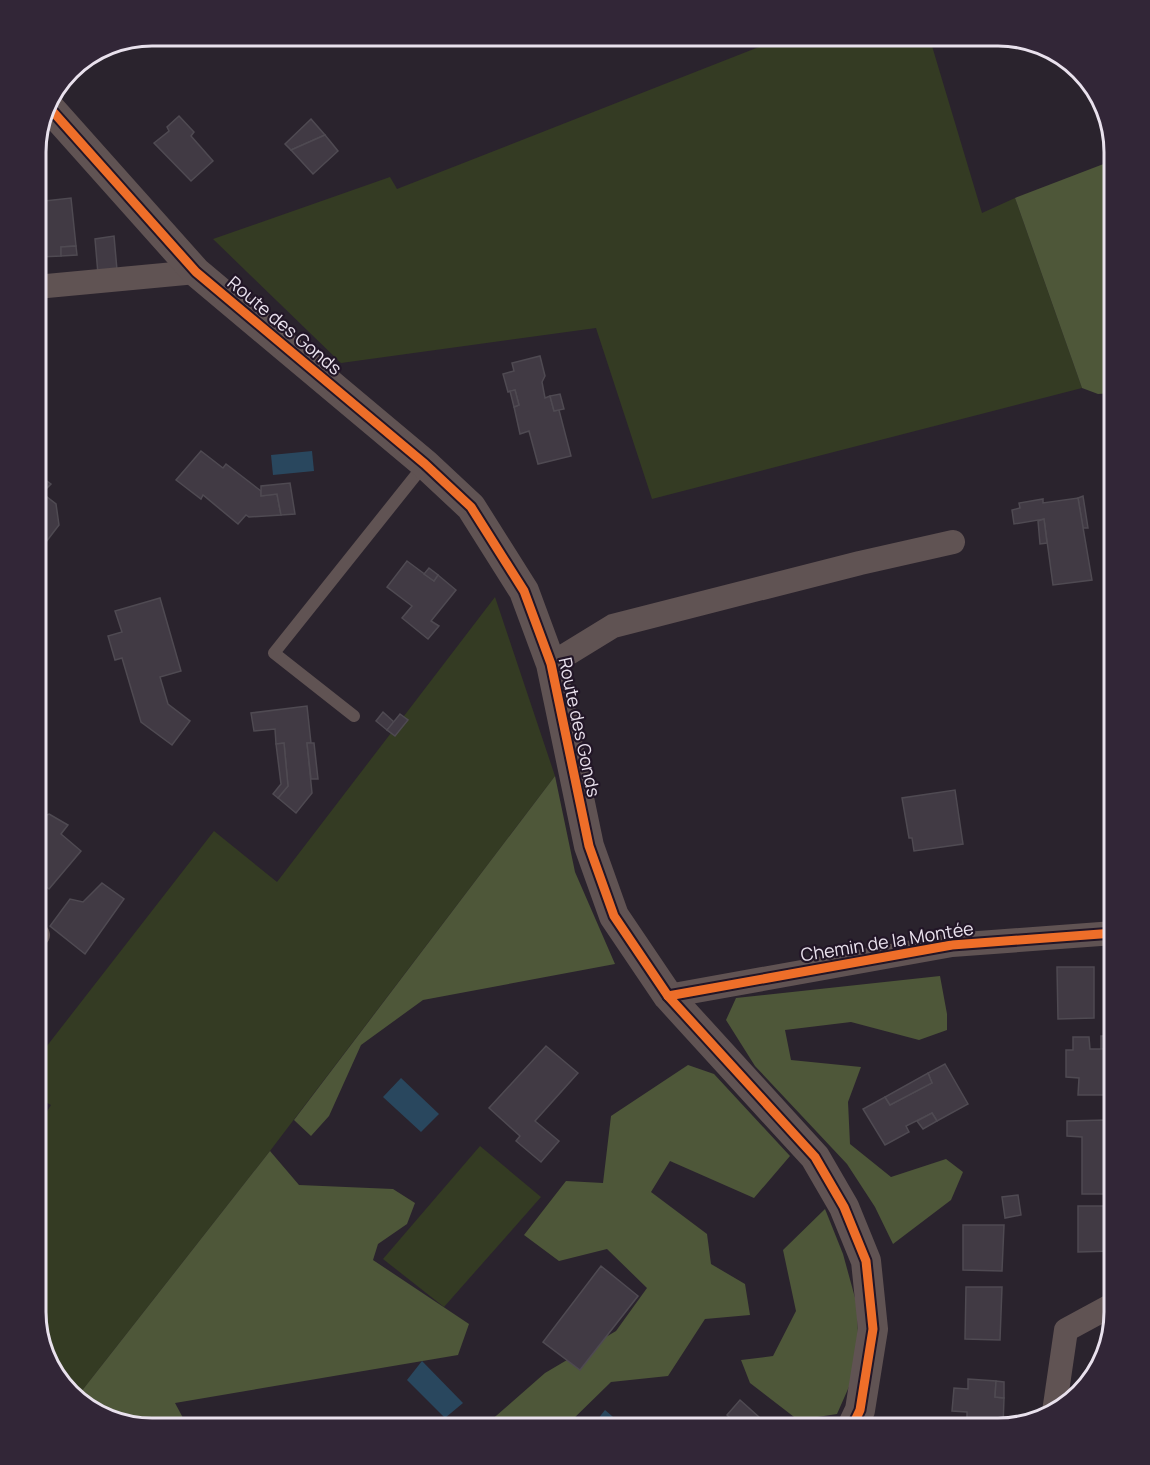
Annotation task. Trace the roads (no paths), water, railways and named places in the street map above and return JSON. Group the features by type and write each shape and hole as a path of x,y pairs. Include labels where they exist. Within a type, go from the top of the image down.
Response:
{"street":[{"name":"Route des Gonds","path":"54,113 196,272 425,464 471,507 524,591 551,664 589,846 614,916 668,996 815,1157 844,1208 866,1261 873,1329 860,1410 856,1418"},
{"path":"47,286 196,272"},
{"path":"551,664 613,626 860,563 953,542"},
{"name":"Chemin de la Montée","path":"668,996 952,945 1104,934"},
{"path":"1055,1402 1065,1330 1104,1309"}],"lane":[{"path":"354,716 274,653 425,464"}],"water":[{"path":"312,451 314,471 273,475 271,455"},
{"path":"401,1078 439,1114 421,1132 383,1097"},
{"path":"422,1361 463,1403 445,1418 407,1380"},
{"path":"605,1410 614,1418 599,1418"}]}
